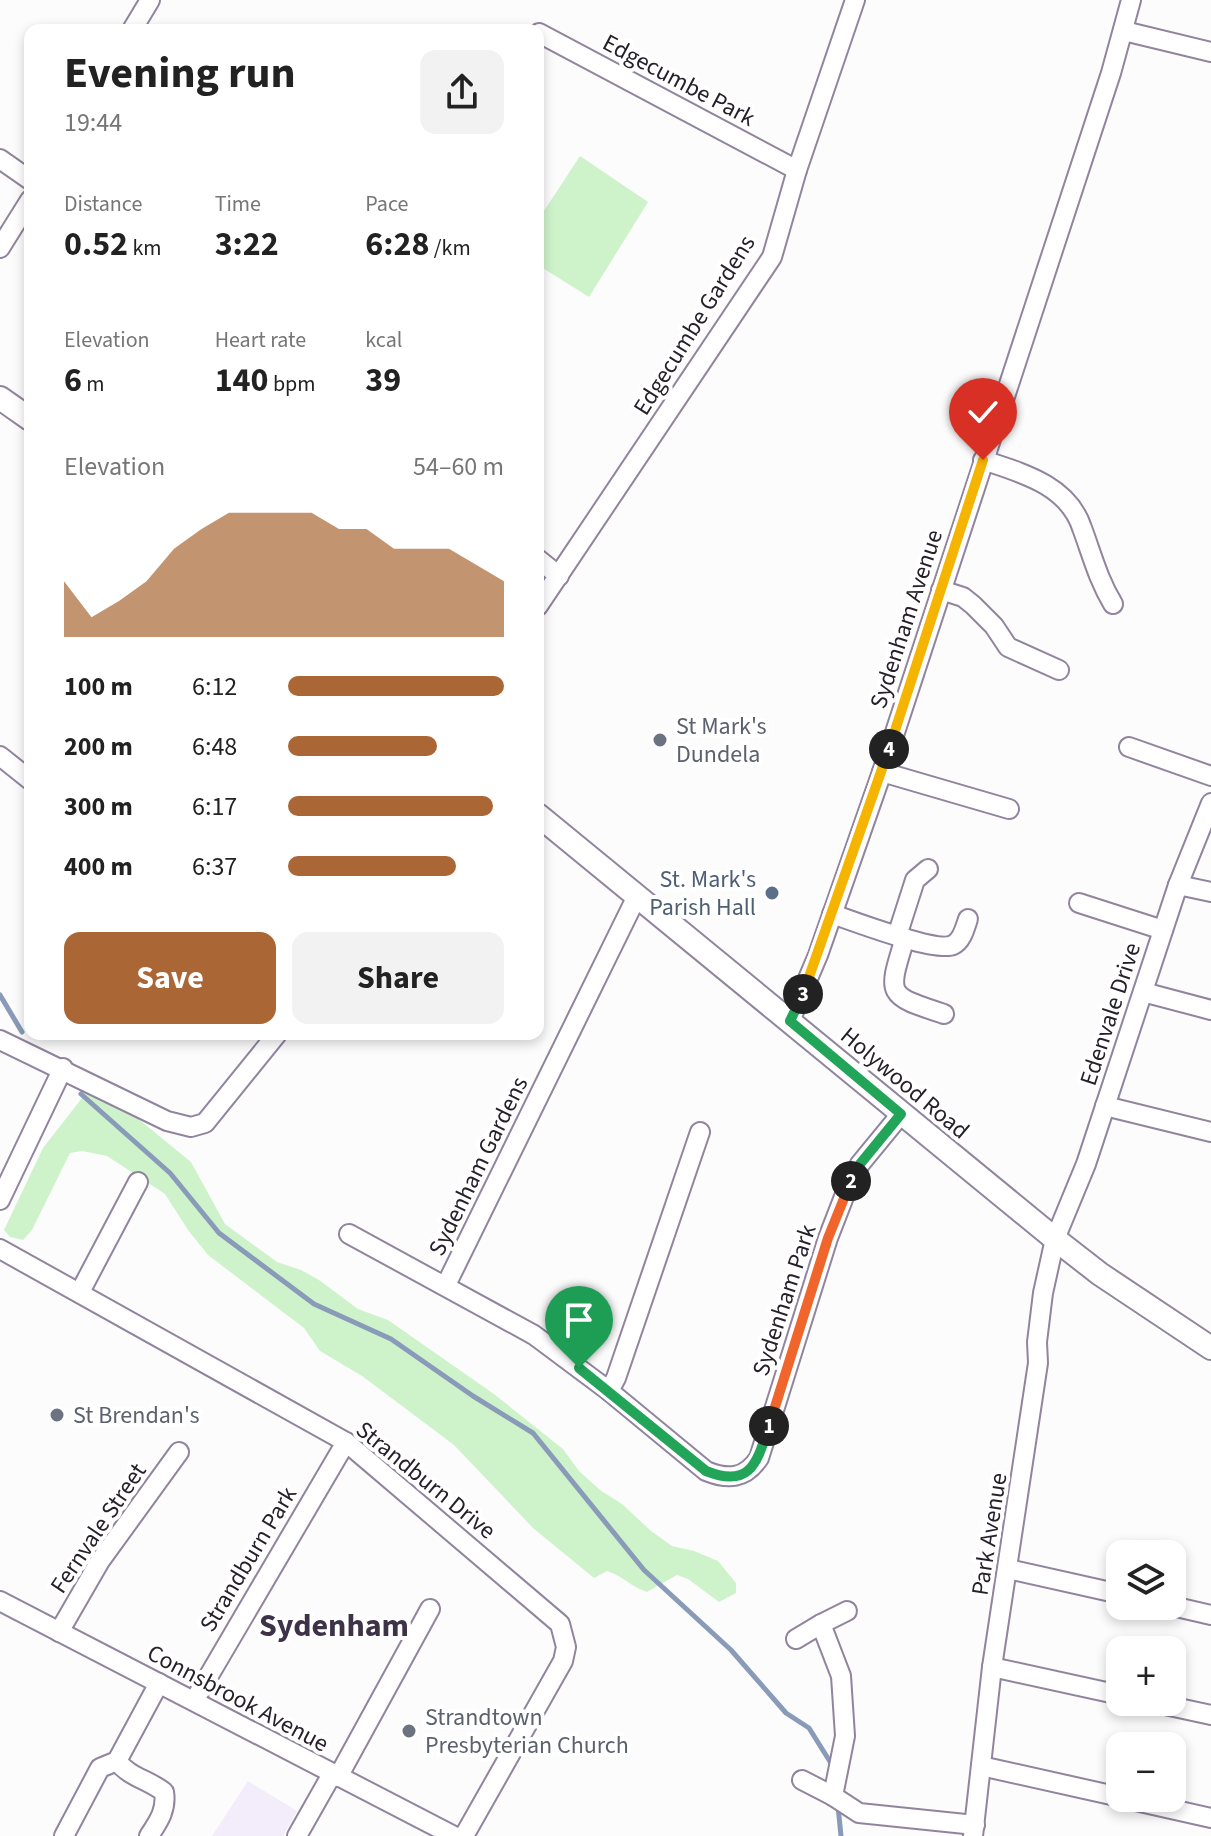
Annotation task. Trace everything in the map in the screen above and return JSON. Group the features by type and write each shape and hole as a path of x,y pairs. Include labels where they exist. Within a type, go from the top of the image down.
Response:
{"main road":[{"path":"0,398 24,415"},
{"name":"Holywood Road","path":"544,820 1055,1239 1100,1274 1211,1348"}],"street":[{"path":"136,24 150,0"},
{"name":"Edgecumbe Gardens","path":"544,597 772,257 797,170 855,0"},
{"name":"Sydenham Avenue","path":"790,1021 797,1009 882,772 1124,31 1131,0"},
{"path":"1124,31 1211,52"},
{"name":"Edgecumbe Park","path":"544,36 797,170"},
{"path":"0,159 24,176"},
{"path":"0,248 24,210"},
{"path":"983,460 1037,480 1062,495 1082,525 1099,582 1113,604"},
{"path":"544,564 559,576"},
{"path":"941,590 963,597 973,605 994,626 1008,647 1059,670"},
{"path":"1129,747 1211,776"},
{"path":"0,756 24,775"},
{"path":"882,772 1009,809"},
{"name":"Edenvale Drive","path":"1055,1239 1086,1164 1178,885 1211,803"},
{"path":"928,869 915,880 892,978 894,990 903,1000 944,1014"},
{"path":"1178,885 1211,892"},
{"name":"Sydenham Gardens","path":"446,1285 637,896"},
{"path":"1079,903 1163,930"},
{"path":"832,914 933,946 954,945 960,940 968,919"},
{"path":"1143,992 1211,1010"},
{"path":"0,1040 167,1121 191,1127 205,1123 272,1040"},
{"path":"0,1200 63,1068"},
{"path":"1105,1106 1211,1132"},
{"name":"Sydenham Park","path":"349,1234 534,1335 609,1391 706,1471 731,1477 752,1469 759,1458 828,1238 847,1189 860,1164 901,1114"},
{"path":"609,1391 700,1132"},
{"path":"80,1292 138,1182"},
{"name":"Park Avenue","path":"974,1830 992,1667 1038,1363 1037,1342 1043,1293 1055,1239"},
{"name":"Strandburn Drive","path":"0,1249 346,1442 560,1624 566,1647 563,1661 464,1836"},
{"name":"Strandburn Park","path":"194,1701 346,1442"},
{"name":"Fernvale Street","path":"59,1632 100,1561 179,1452"},
{"path":"1008,1569 1106,1591"},
{"name":"Connsbrook Avenue","path":"0,1601 454,1836"},
{"path":"297,1836 430,1609"},
{"path":"1186,1609 1211,1615"},
{"path":"796,1639 847,1611"},
{"path":"821,1624 841,1676 845,1736 833,1796"},
{"path":"992,1667 1106,1692"},
{"path":"64,1836 100,1768 117,1761 159,1683"},
{"path":"1186,1710 1211,1715"},
{"path":"117,1761 124,1771 164,1792 166,1802 162,1816 149,1836"},
{"path":"981,1766 1106,1795"},
{"path":"802,1780 859,1813 974,1830"},
{"path":"1184,1812 1211,1818"}],"shaded area":[{"path":"248,1781 297,1811 283,1836 212,1836"}],"green space":[{"path":"580,156 648,202 589,297 544,269 544,211"},
{"path":"89,1089 136,1117 191,1162 225,1224 277,1262 319,1280 358,1309 388,1320 494,1394 563,1449 579,1471 651,1531 672,1546 718,1561 736,1583 736,1593 719,1602 688,1579 677,1575 647,1592 607,1571 594,1578 533,1528 454,1445 362,1376 320,1351 304,1328 208,1255 165,1194 107,1156 82,1151 70,1153 32,1230 23,1240 10,1237 4,1230 43,1148"}],"waterway":[{"path":"0,995 22,1032"},
{"path":"81,1094 170,1173 219,1233 314,1304 391,1339 533,1433 644,1570 731,1650 786,1713 809,1728 834,1768"},
{"path":"838,1806 841,1836"}],"place":[{"name":"St Mark's Dundela","path":"660,740"},
{"name":"St. Mark's Parish Hall","path":"772,893"},
{"name":"St Brendan's","path":"57,1415"},
{"name":"Strandtown Presbyterian Church","path":"409,1731"}],"district":[{"name":"Sydenham","path":"334,1625"}],"route":[{"path":"579,1368 706,1471 719,1476 742,1475 752,1469 759,1458 828,1238 847,1189 860,1164 901,1114 790,1021 818,955 882,772 983,460"}]}
